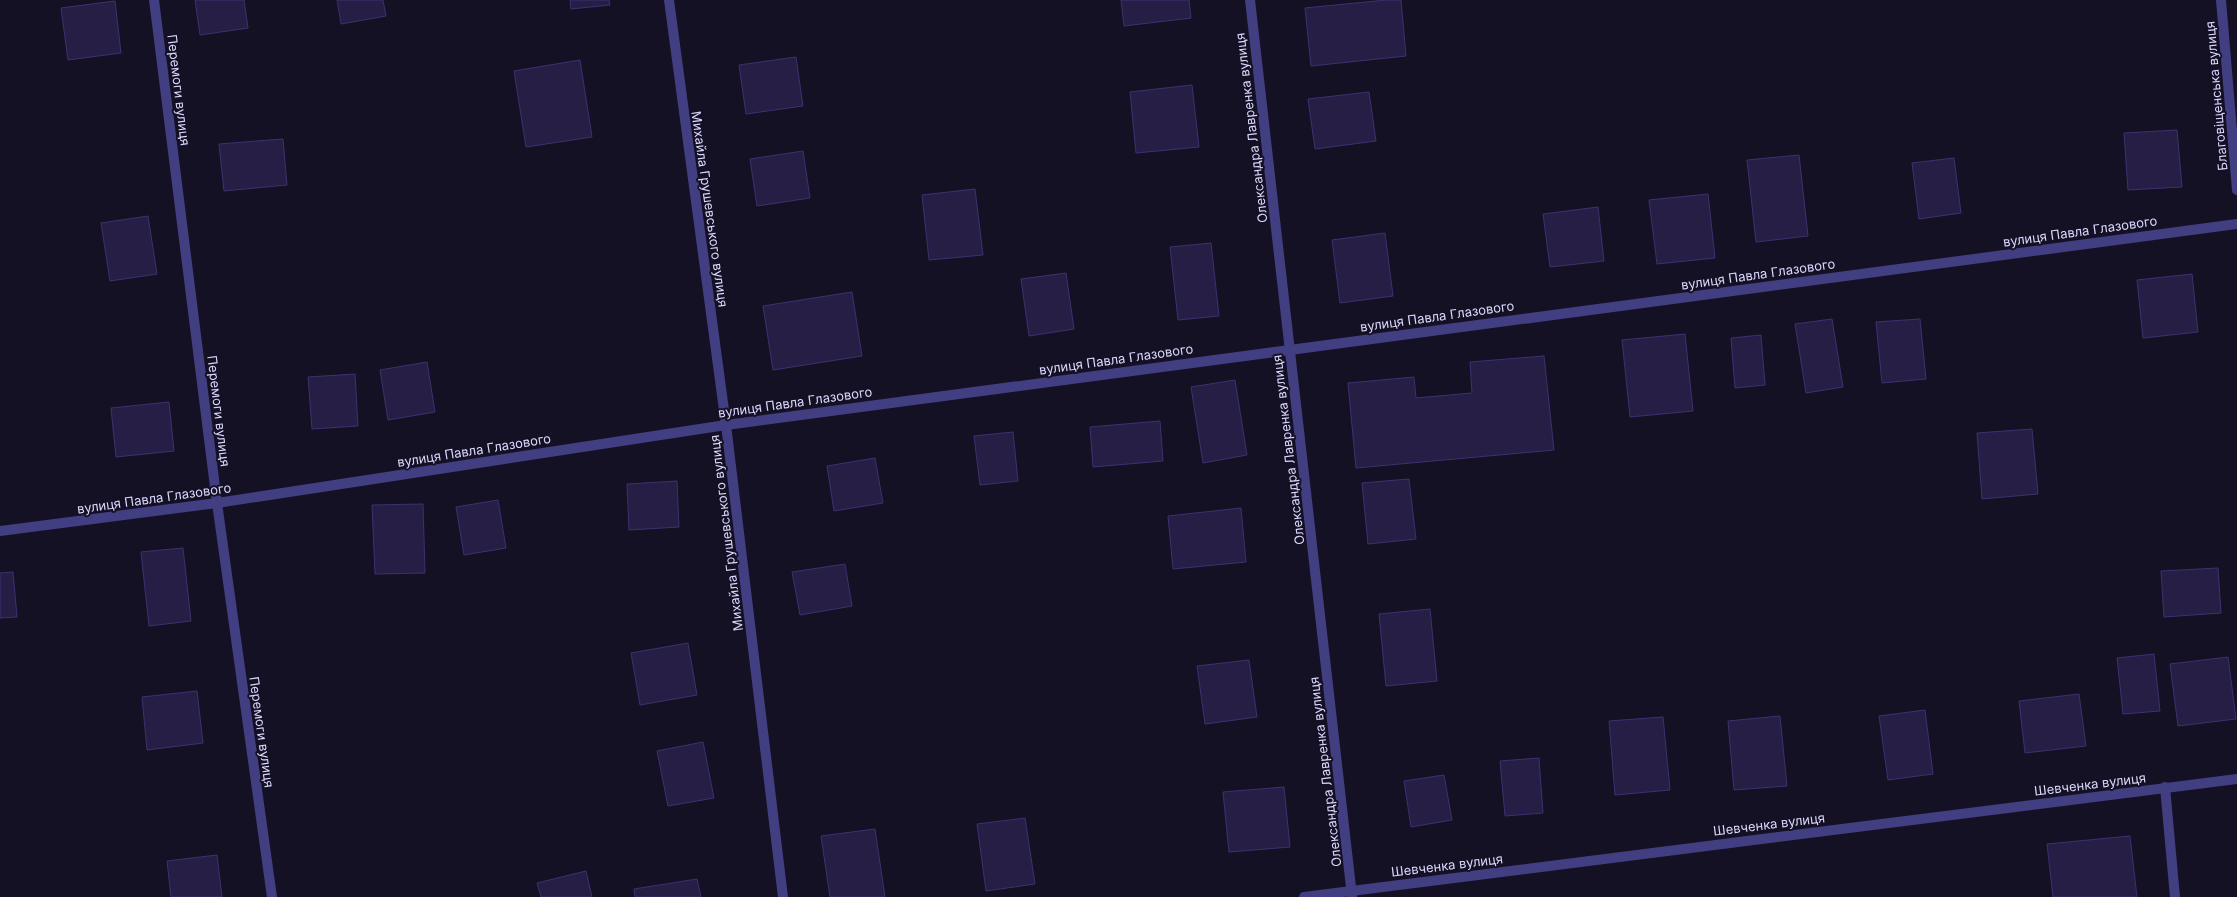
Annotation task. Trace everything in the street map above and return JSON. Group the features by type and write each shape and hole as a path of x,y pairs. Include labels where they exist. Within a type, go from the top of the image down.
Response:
{"street":[{"name":"Перемоги вулиця","path":"154,0 217,503 272,897"},
{"name":"Михайла Грушевського вулиця","path":"669,0 726,425 783,897"},
{"name":"Олександра Лавренка вулиця","path":"1250,0 1352,894"},
{"name":"Благовіщенська вулиця","path":"2221,0 2237,190"},
{"name":"вулиця Павла Глазового","path":"0,531 217,503 726,425 2237,224"},
{"name":"Шевченка вулиця","path":"1304,897 1352,894 2165,787 2237,779"},
{"path":"2165,787 2175,897"}],"building":[{"path":"195,0 244,0 248,28 200,35"},
{"path":"337,0 383,0 386,16 341,24"},
{"path":"570,0 609,0 610,5 571,9"},
{"path":"1121,0 1189,0 1191,18 1124,26"},
{"path":"1386,0 1401,0 1406,56 1311,66 1305,8"},
{"path":"115,1 121,53 68,60 61,8"},
{"path":"796,57 803,106 746,114 739,65"},
{"path":"580,60 592,137 526,147 514,71"},
{"path":"1192,85 1199,147 1136,153 1130,92"},
{"path":"1369,92 1376,141 1315,149 1308,99"},
{"path":"2177,130 2182,187 2128,190 2124,133"},
{"path":"283,139 287,185 224,191 219,144"},
{"path":"803,151 810,198 757,206 750,159"},
{"path":"1799,155 1808,236 1756,242 1747,160"},
{"path":"1954,158 1961,213 1919,219 1912,163"},
{"path":"975,189 983,255 929,260 922,195"},
{"path":"1708,194 1715,258 1657,264 1649,200"},
{"path":"1598,207 1604,261 1550,267 1543,214"},
{"path":"148,216 157,274 110,281 101,223"},
{"path":"1385,233 1393,296 1340,303 1332,240"},
{"path":"1211,243 1219,316 1178,320 1170,247"},
{"path":"1066,273 1074,329 1029,336 1021,279"},
{"path":"2192,274 2198,332 2143,338 2137,280"},
{"path":"852,292 862,356 773,370 763,306"},
{"path":"1832,319 1843,387 1806,393 1795,324"},
{"path":"1920,319 1926,379 1882,383 1876,322"},
{"path":"1685,334 1693,411 1630,417 1622,340"},
{"path":"1761,335 1765,385 1735,388 1731,338"},
{"path":"1544,356 1554,450 1356,468 1348,383 1414,377 1416,398 1472,393 1470,362"},
{"path":"427,362 435,412 388,420 380,370"},
{"path":"355,374 358,426 312,429 308,377"},
{"path":"1235,380 1247,455 1203,463 1191,387"},
{"path":"169,402 174,451 116,457 111,408"},
{"path":"1160,421 1163,461 1093,467 1090,427"},
{"path":"2032,429 2038,494 1982,499 1977,433"},
{"path":"1013,432 1018,481 980,485 974,436"},
{"path":"875,458 883,503 834,511 827,466"},
{"path":"1409,479 1416,539 1368,544 1362,483"},
{"path":"677,481 679,527 629,530 627,484"},
{"path":"498,500 506,548 464,555 456,507"},
{"path":"423,504 425,573 375,574 372,505"},
{"path":"1241,508 1246,562 1173,569 1168,516"},
{"path":"183,548 191,621 149,626 141,552"},
{"path":"845,564 852,606 800,615 792,572"},
{"path":"2218,568 2221,613 2164,617 2161,571"},
{"path":"13,572 17,617 0,618 0,573"},
{"path":"1430,609 1437,681 1386,686 1379,614"},
{"path":"688,643 697,695 640,705 631,653"},
{"path":"2154,654 2160,711 2123,714 2117,658"},
{"path":"2228,657 2236,719 2178,726 2170,664"},
{"path":"1249,660 1257,717 1205,724 1197,666"},
{"path":"197,691 203,743 147,750 142,697"},
{"path":"2079,694 2086,746 2025,753 2019,701"},
{"path":"1925,710 1933,774 1888,780 1879,716"},
{"path":"1780,716 1787,786 1734,790 1728,721"},
{"path":"1663,717 1670,790 1615,795 1609,721"},
{"path":"703,742 714,798 668,806 657,751"},
{"path":"1539,758 1543,813 1505,816 1500,761"},
{"path":"1444,775 1452,820 1411,827 1404,781"},
{"path":"1284,787 1290,847 1229,852 1223,792"},
{"path":"1025,818 1035,884 986,891 977,824"},
{"path":"875,829 885,897 830,897 821,836"},
{"path":"2130,836 2137,897 2053,897 2047,844"},
{"path":"217,855 222,897 171,897 167,861"},
{"path":"586,871 592,897 541,897 537,883"},
{"path":"697,879 701,897 635,897 634,889"}]}
